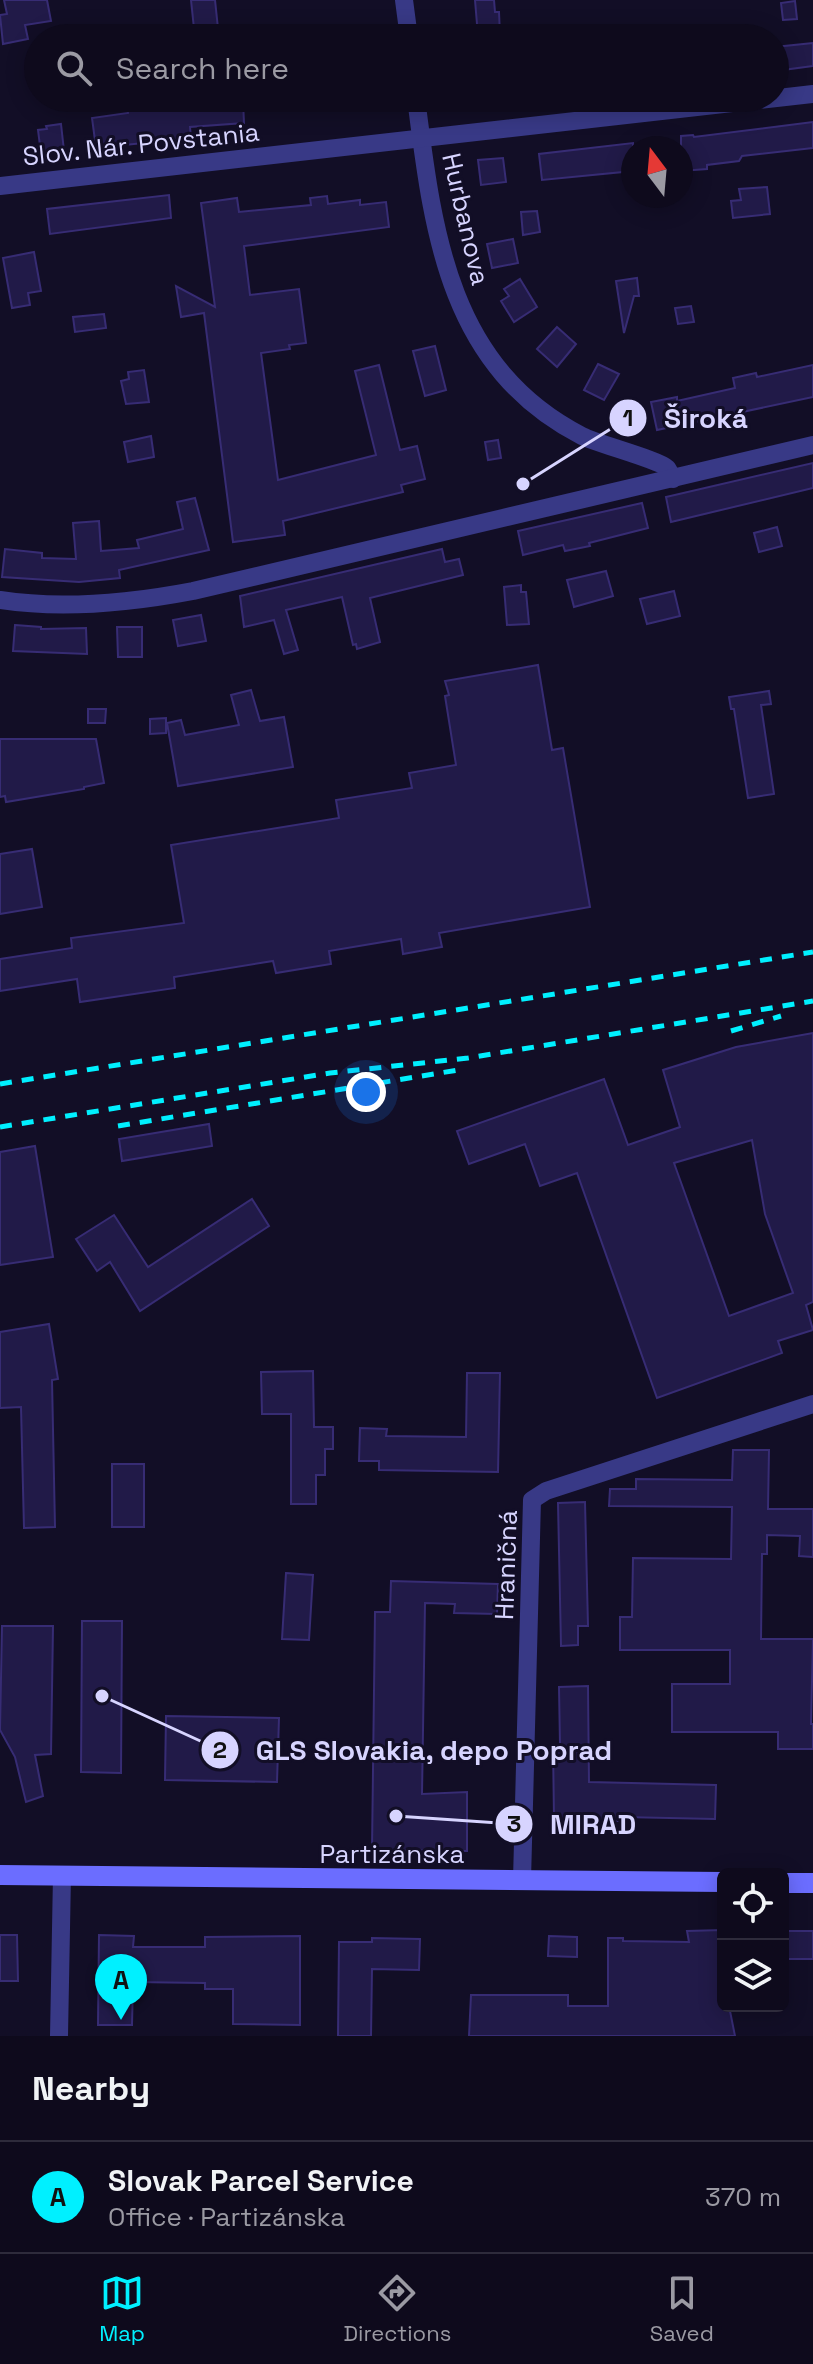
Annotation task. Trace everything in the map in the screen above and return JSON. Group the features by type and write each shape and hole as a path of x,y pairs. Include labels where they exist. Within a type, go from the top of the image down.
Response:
{"street":[{"path":"404,0 407,24"},
{"name":"Slov. Nár. Povstania","path":"789,97 813,94"},
{"name":"Hurbanova","path":"418,112 451,283 466,320 494,364 516,389 551,417 583,436 620,452 657,462 666,467 673,479"},
{"name":"Slov. Nár. Povstania","path":"0,186 657,112"},
{"path":"0,600 56,604 149,599 813,445"},
{"name":"Hraničná","path":"522,1880 532,1500 546,1491 813,1404"},
{"name":"Partizánska","path":"0,1875 717,1882"},
{"path":"59,2036 62,1875"},
{"path":"789,1883 813,1883"}],"building":[{"path":"4,0 47,0 51,21 24,24 24,40 3,44 0,15 7,14"},
{"path":"191,0 215,0 218,24 194,24"},
{"path":"475,0 494,0 500,24 477,24"},
{"path":"795,1 797,19 783,20 781,3"},
{"path":"813,43 813,66 789,69 789,46"},
{"path":"244,112 244,123 190,127 191,138 96,148 92,118 128,113"},
{"path":"813,122 813,148 742,156 739,161 707,165 707,169 693,170 693,136 681,136 693,135"},
{"path":"61,124 64,151 41,154 38,130"},
{"path":"621,144 621,172 542,180 539,154"},
{"path":"503,158 506,182 481,185 478,160"},
{"path":"767,187 770,214 733,218 731,201 741,200 739,189"},
{"path":"169,195 171,218 50,234 47,209"},
{"path":"327,196 328,204 360,200 360,205 386,202 389,227 244,246 250,295 299,289 306,343 261,353 278,480 376,455 355,371 379,365 400,450 417,446 425,479 401,485 403,492 283,521 285,535 233,542 204,313 181,317 176,286 215,307 201,203 237,198 239,212 311,205 310,198"},
{"path":"537,211 540,232 523,235 521,212"},
{"path":"513,239 518,263 492,268 487,244"},
{"path":"34,252 41,291 28,293 30,305 12,308 3,258"},
{"path":"637,278 639,296 634,296 624,333 616,281"},
{"path":"520,279 537,307 514,322 501,301 509,296 504,289"},
{"path":"691,306 694,322 678,324 675,308"},
{"path":"104,314 106,328 75,332 73,317"},
{"path":"557,327 576,344 557,367 537,349"},
{"path":"435,346 446,390 425,396 413,351"},
{"path":"598,364 619,374 604,400 584,390"},
{"path":"813,365 813,397 657,430 651,402 677,397 677,401 735,388 733,378 756,373 757,377"},
{"path":"144,370 149,402 126,404 121,381 129,379 128,372"},
{"path":"151,436 154,457 128,462 124,442"},
{"path":"498,440 501,458 488,460 485,442"},
{"path":"813,463 813,488 671,522 666,497"},
{"path":"195,498 209,550 119,570 120,578 79,582 2,577 5,549 42,553 42,558 76,559 73,523 99,521 101,551 139,548 137,540 183,529 177,502"},
{"path":"642,503 648,528 589,543 590,546 565,551 563,545 523,555 518,531"},
{"path":"777,527 782,546 759,552 754,533"},
{"path":"442,549 445,562 459,559 463,575 370,598 380,642 357,649 356,644 353,645 342,597 286,610 298,650 284,654 274,620 244,627 240,596"},
{"path":"606,571 613,596 574,607 567,580"},
{"path":"521,585 521,592 526,592 529,624 507,625 504,587"},
{"path":"674,591 680,616 647,624 640,599"},
{"path":"201,615 206,641 178,646 173,620"},
{"path":"15,625 41,629 86,628 87,654 13,651"},
{"path":"117,627 142,627 142,657 118,657"},
{"path":"538,665 552,750 563,748 590,907 439,933 442,947 403,954 401,939 329,951 331,964 276,973 273,961 174,977 175,988 80,1002 77,979 0,991 0,959 72,948 71,938 184,923 171,845 339,818 336,800 412,788 409,773 456,765 445,681"},
{"path":"251,690 260,721 284,717 293,767 178,786 167,723 181,720 185,735 239,725 231,695"},
{"path":"769,691 771,704 761,705 774,794 748,798 734,709 731,709 729,697"},
{"path":"88,709 106,709 105,723 88,723"},
{"path":"166,718 166,733 150,734 150,719"},
{"path":"0,739 96,739 104,783 6,802 5,796 0,797"},
{"path":"32,849 42,907 0,914 0,854"},
{"path":"813,1033 813,1302 806,1305 813,1330 778,1341 782,1353 657,1398 577,1173 540,1186 525,1144 469,1164 457,1131 604,1079 628,1145 680,1127 663,1070 736,1047","holes":["752,1140 765,1214 793,1293 729,1316 674,1163"]},
{"path":"209,1124 212,1146 122,1161 119,1139"},
{"path":"35,1146 53,1257 0,1265 0,1152"},
{"path":"252,1199 269,1226 140,1311 110,1262 97,1271 76,1239 114,1215 148,1267"},
{"path":"49,1324 58,1379 52,1380 55,1527 24,1528 21,1407 0,1408 0,1332"},
{"path":"313,1371 314,1427 333,1427 333,1449 325,1449 325,1475 316,1475 316,1504 291,1504 291,1414 262,1414 261,1372"},
{"path":"467,1373 500,1373 498,1472 379,1470 379,1461 359,1461 360,1428 387,1429 386,1436 466,1437"},
{"path":"733,1450 769,1450 768,1509 813,1509 813,1557 799,1556 800,1536 767,1535 767,1554 762,1554 761,1639 813,1639 813,1749 778,1749 778,1732 672,1732 672,1684 730,1684 730,1650 620,1650 620,1617 632,1617 633,1558 731,1559 732,1507 609,1506 610,1489 636,1489 636,1479 732,1480"},
{"path":"112,1464 144,1464 144,1527 112,1527"},
{"path":"585,1502 588,1626 578,1626 578,1645 561,1646 558,1503"},
{"path":"286,1573 313,1575 309,1640 282,1639"},
{"path":"391,1581 498,1584 497,1614 454,1613 455,1604 425,1603 422,1794 467,1792 467,1851 372,1850 375,1612 390,1612"},
{"path":"82,1621 122,1621 121,1773 81,1772"},
{"path":"2,1626 53,1626 51,1754 35,1755 43,1796 26,1802 15,1757 0,1730"},
{"path":"588,1686 589,1782 716,1785 715,1819 554,1819 553,1745 560,1745 559,1687"},
{"path":"166,1716 279,1718 277,1782 165,1780"},
{"path":"717,1930 717,2012 730,2012 735,2036 469,2036 471,1995 568,1995 568,2006 608,2006 608,1938 689,1942 687,1931"},
{"path":"789,1931 813,1931 813,1959 789,1959"},
{"path":"0,1935 17,1935 18,1981 0,1981"},
{"path":"99,1935 134,1936 133,1947 205,1947 205,1937 300,1936 300,2025 233,2024 233,1989 205,1989 205,1983 133,1982 132,2025 98,2025"},
{"path":"549,1936 577,1937 577,1957 548,1956"},
{"path":"372,1938 420,1939 419,1970 372,1969 371,2036 338,2036 339,1942 372,1942"}],"railway":[{"path":"0,1084 813,952"},
{"path":"0,1127 330,1073 468,1058 813,1001"},
{"path":"731,1031 781,1016"},
{"path":"118,1126 458,1070"}],"place":[{"name":"Široká","path":"523,484"},
{"name":"GLS Slovakia, depo Poprad","path":"102,1696"},
{"name":"MIRAD","path":"396,1816"},
{"name":"Slovak Parcel Service","path":"121,2020"}]}
